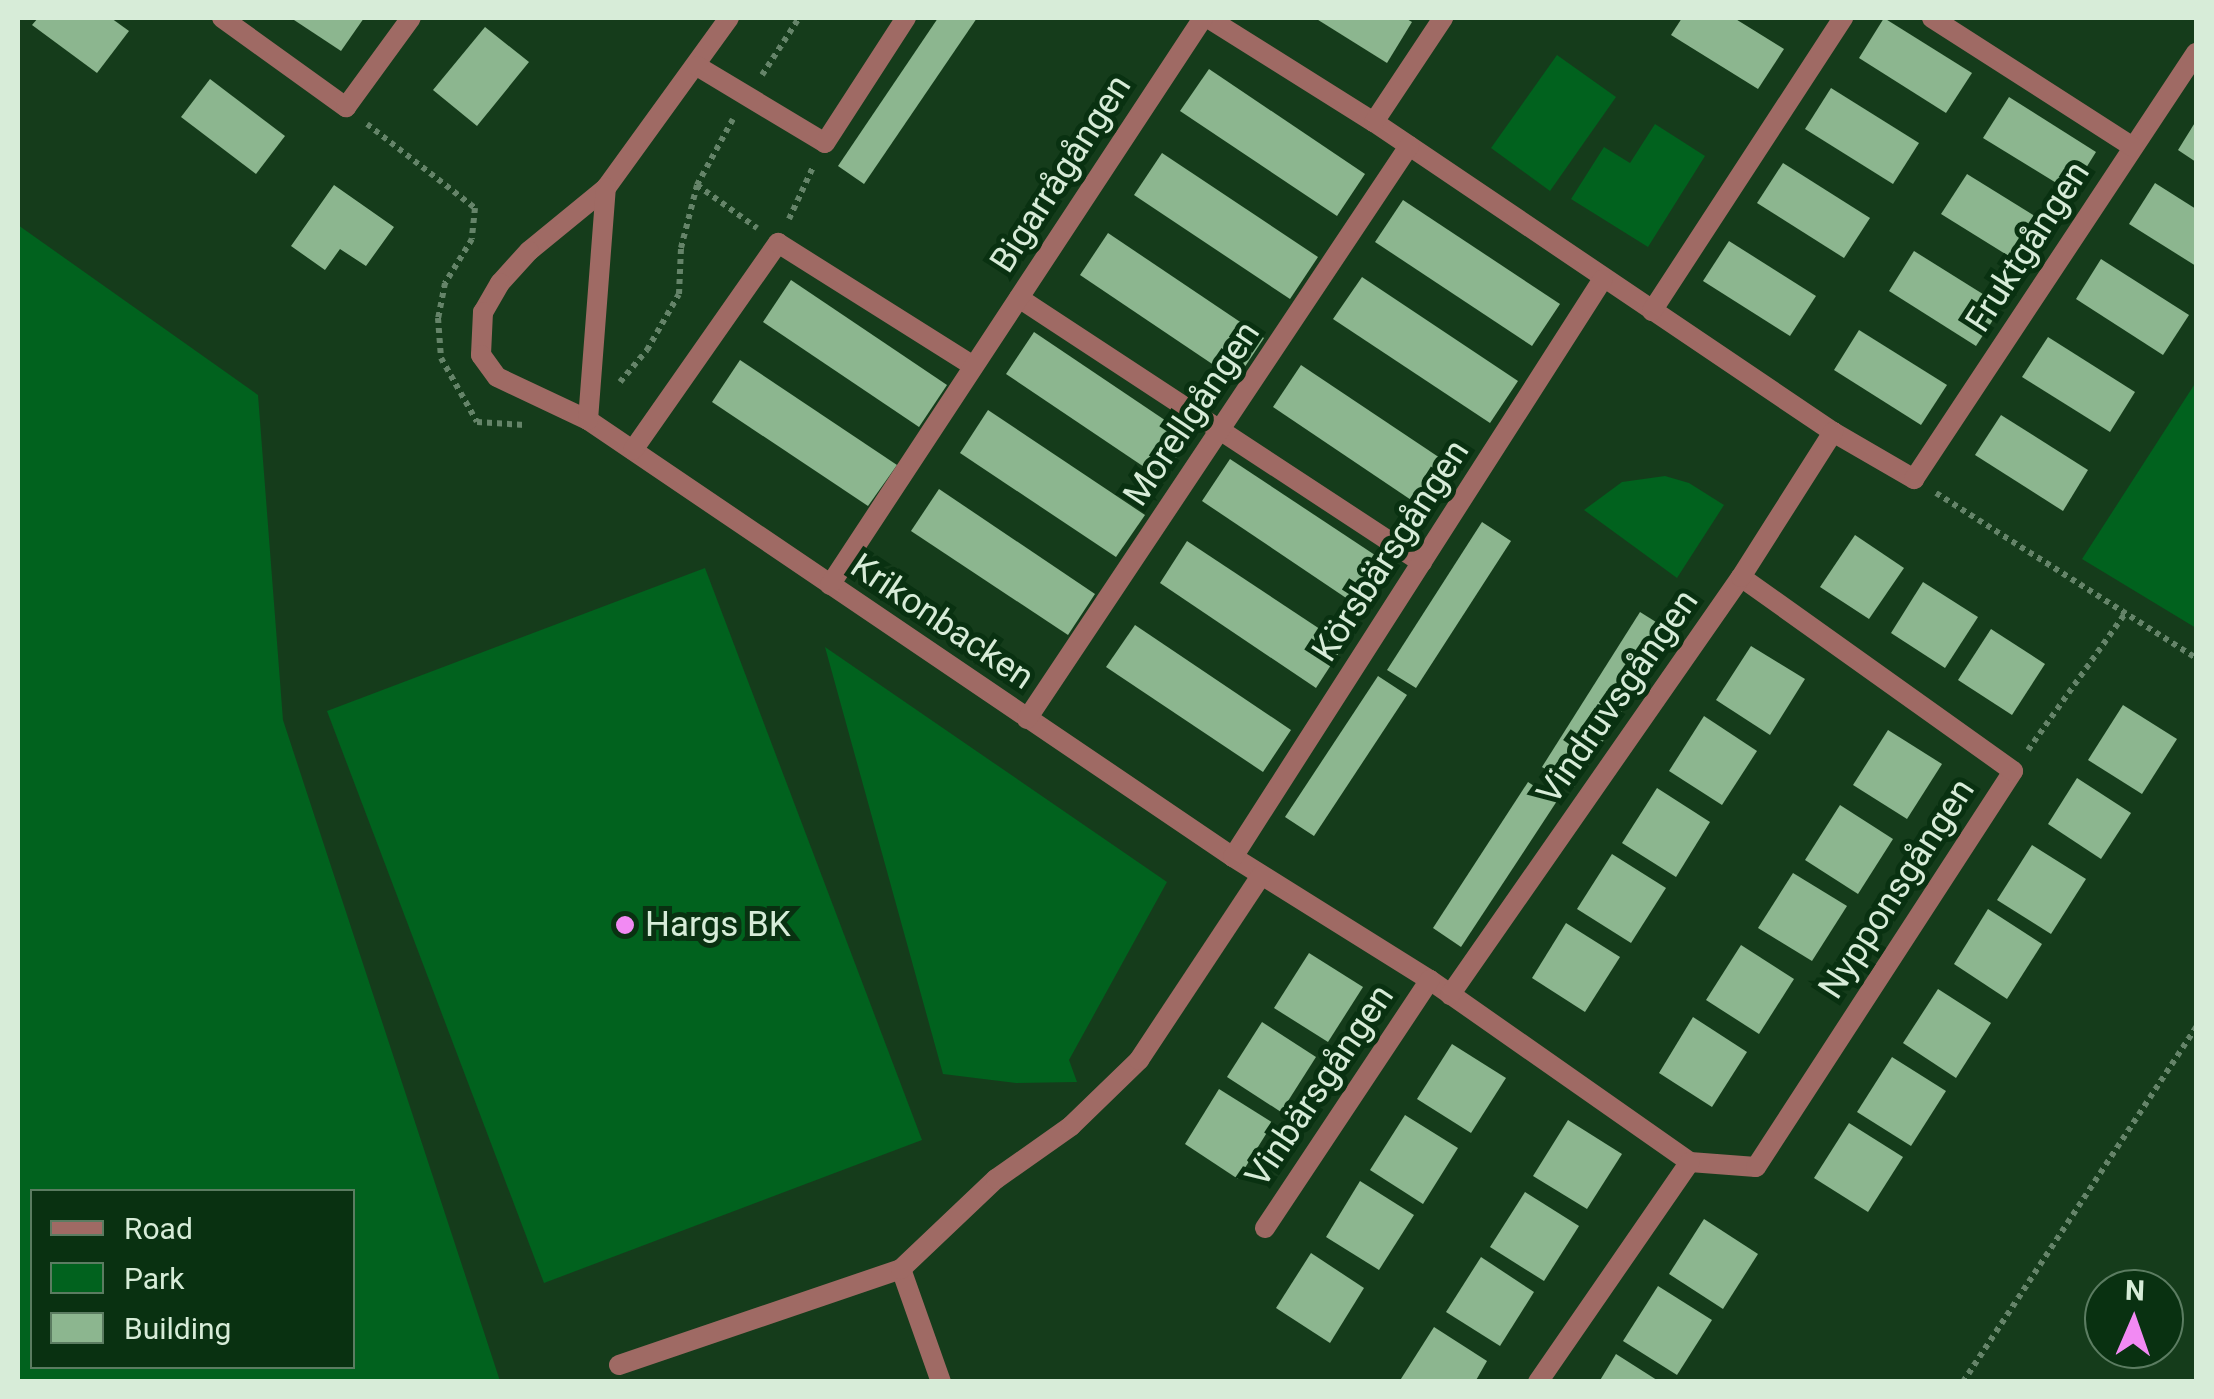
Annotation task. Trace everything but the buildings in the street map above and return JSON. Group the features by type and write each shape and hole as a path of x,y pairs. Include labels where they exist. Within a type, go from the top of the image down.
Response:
{"street":[{"path":"222,18 346,107 411,18"},
{"name":"Krikonbacken","path":"729,18 606,188 529,250 500,283 483,312 481,355 498,377 588,420 1232,857 1430,980 1690,1162"},
{"path":"697,66 824,143 906,18"},
{"path":"1206,18 1374,122 1603,280 1834,432 1914,478"},
{"name":"Bigarrågången","path":"830,585 1206,18"},
{"path":"1374,122 1444,18"},
{"path":"1652,311 1844,18"},
{"path":"1932,18 2133,147"},
{"name":"Fruktgången","path":"1914,478 2196,53"},
{"name":"Morellgången","path":"1028,718 1410,146"},
{"path":"588,420 606,188"},
{"path":"633,450 778,243 972,366"},
{"name":"Körsbärsgången","path":"1232,857 1603,280"},
{"path":"1020,298 1422,564"},
{"name":"Vindruvsgången","path":"1450,995 1741,576 1834,432"},
{"name":"Nypponsgången","path":"1690,1162 1756,1168 2012,771 1741,576"},
{"path":"620,1365 901,1269 996,1179 1071,1126 1139,1060 1261,876"},
{"name":"Vinbärsgången","path":"1265,1228 1430,980"},
{"path":"1538,1382 1690,1162"},
{"path":"901,1269 941,1382"}],"path":[{"path":"588,420 647,350 678,294 681,248 697,185 748,96 800,18"},
{"path":"697,185 778,243 824,143"},
{"path":"1914,478 2196,658"},
{"path":"2012,771 2124,615"},
{"path":"1963,1382 2196,1027"}],"green space":[{"path":"1557,55 1616,97 1550,191 1491,148"},
{"path":"1655,124 1705,156 1648,247 1571,199 1604,147 1630,163"},
{"path":"18,225 258,395 283,720 500,1381 18,1381"},
{"path":"2196,382 2196,628 2082,559"},
{"path":"1665,476 1689,483 1724,505 1677,578 1584,510 1622,482"},
{"name":"Hargs BK","path":"705,568 922,1140 544,1283 327,711"},
{"path":"825,647 1167,882 1069,1060 1077,1082 1016,1083 943,1074"}],"place":[{"name":"Hargs BK","path":"625,925"}]}
